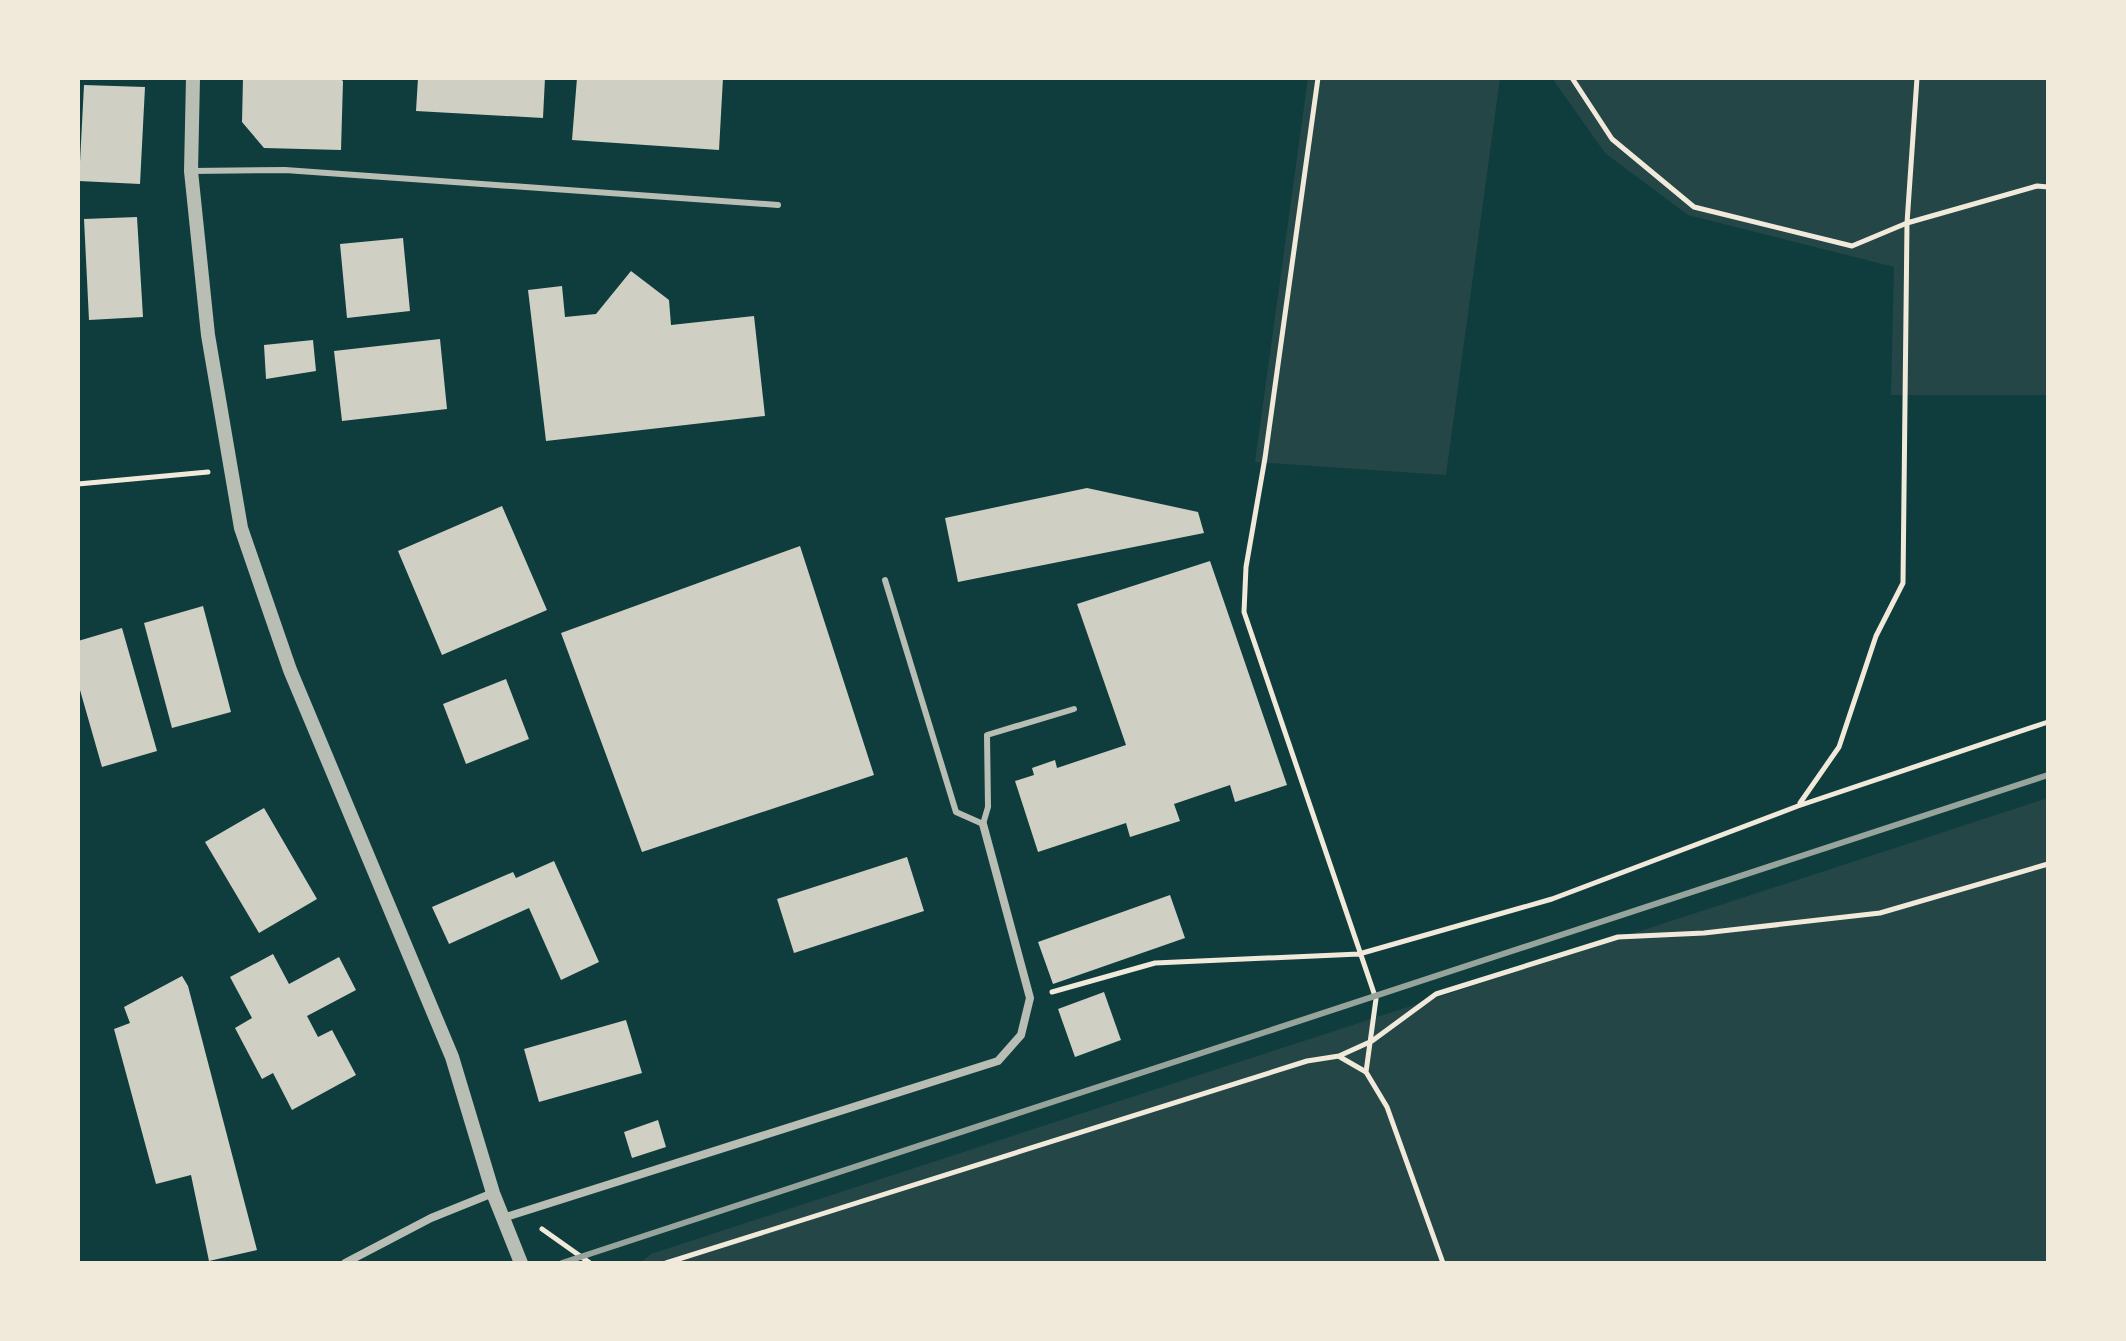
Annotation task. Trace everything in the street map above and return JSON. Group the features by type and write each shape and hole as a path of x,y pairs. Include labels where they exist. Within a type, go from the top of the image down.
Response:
{"street":[{"path":"193,78 191,171 208,335 241,528 290,670 452,1057 493,1193 521,1263"},
{"path":"503,1218 998,1061 1021,1035 1030,998 983,824"},
{"path":"345,1263 431,1218 493,1193"}],"lane":[{"path":"191,171 285,170 778,205"},
{"path":"885,580 956,812 983,824 988,807 987,735 1074,709"}],"path":[{"path":"1318,78 1265,458 1246,567 1244,612 1376,999 1366,1072"},
{"path":"1572,78 1612,139 1694,207 1852,246 1907,223 2037,186 2048,187"},
{"path":"1798,806 1839,747 1876,636 1903,583 1907,223 1917,78"},
{"path":"78,484 233,470"},
{"path":"1030,998 1155,963 1359,954 1552,899 1798,806 2048,722"},
{"path":"666,1263 1307,1061 1339,1056 1372,1041 1436,994 1618,937 1704,933 1880,913 2048,864"},
{"path":"1339,1056 1366,1072 1387,1107 1443,1263"}],"shaded area":[{"path":"1308,78 1500,78 1446,475 1255,462"},
{"path":"1552,78 2048,78 2048,395 1891,395 1894,267 1688,215 1605,153"},
{"path":"2048,798 2048,1263 640,1263 651,1254"}],"building":[{"path":"243,78 339,78 343,81 341,150 264,148 242,122"},
{"path":"418,78 545,78 543,118 416,111"},
{"path":"577,78 723,78 719,150 572,140"},
{"path":"84,85 145,87 140,184 79,181"},
{"path":"137,217 143,317 89,320 84,219"},
{"path":"403,238 410,311 347,318 340,244"},
{"path":"631,271 669,300 671,325 754,316 765,416 546,441 528,290 562,286 565,317 596,314"},
{"path":"440,339 447,409 342,421 334,351"},
{"path":"313,340 316,371 266,379 264,345"},
{"path":"1087,488 1198,512 1204,533 958,582 945,518"},
{"path":"502,506 547,610 442,655 398,551"},
{"path":"800,546 874,775 642,852 561,633"},
{"path":"1210,561 1287,785 1235,802 1230,785 1174,804 1180,821 1130,837 1126,823 1038,852 1015,781 1034,775 1032,768 1055,760 1057,768 1126,745 1077,604"},
{"path":"203,606 231,712 172,728 144,623"},
{"path":"122,628 157,751 102,767 78,683 78,641"},
{"path":"506,679 529,739 466,764 443,704"},
{"path":"264,808 317,899 259,933 205,842"},
{"path":"907,857 924,911 794,953 777,899"},
{"path":"554,861 599,962 561,980 529,908 449,944 432,907 513,872 516,878"},
{"path":"1170,895 1185,938 1053,984 1038,942"},
{"path":"273,954 289,984 339,957 356,990 307,1016 318,1037 332,1030 356,1075 292,1110 273,1073 262,1079 235,1028 252,1018 230,977"},
{"path":"182,976 188,986 257,1250 209,1261 191,1175 156,1184 114,1029 130,1023 124,1007"},
{"path":"1104,992 1121,1040 1075,1057 1058,1009"},
{"path":"626,1020 642,1073 539,1102 524,1049"},
{"path":"658,1120 666,1147 632,1158 624,1132"}],"railway":[{"path":"562,1263 2048,775"}]}
